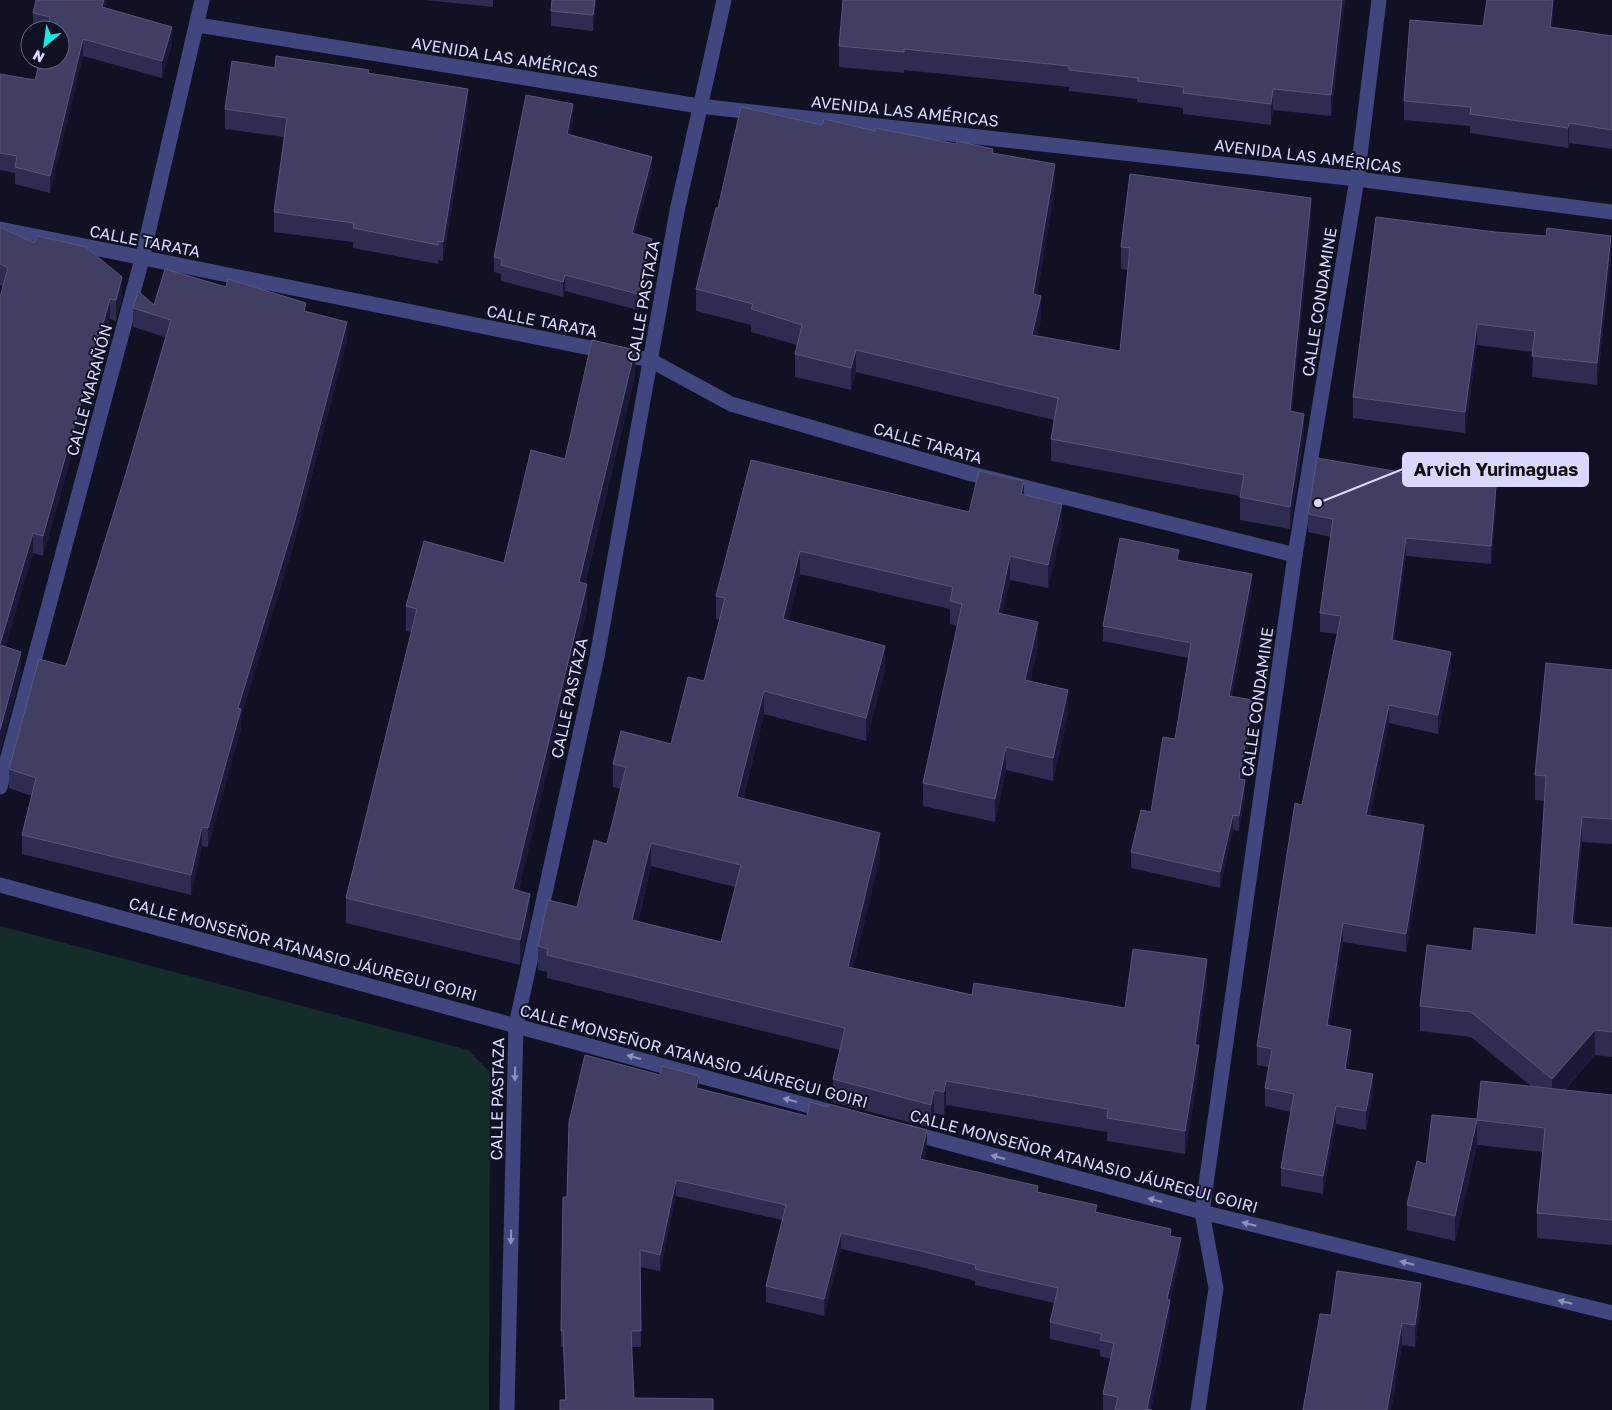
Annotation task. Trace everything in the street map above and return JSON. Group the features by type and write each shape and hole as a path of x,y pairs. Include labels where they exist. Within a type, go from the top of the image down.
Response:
{"street":[{"name":"CALLE MARAÑÓN","path":"0,787 142,259 198,25 202,0"},
{"name":"CALLE PASTAZA","path":"507,1410 516,1025 597,657 698,106 724,0"},
{"name":"CALLE CONDAMINE","path":"1198,1410 1216,1288 1202,1212 1296,555 1357,179 1379,0"},
{"name":"AVENIDA LAS AMÉRICAS","path":"198,25 698,106 1357,179 1612,212"},
{"name":"CALLE TARATA","path":"0,230 650,360 732,404 972,474 1296,555"},
{"name":"CALLE MONSEÑOR ATANASIO JÁUREGUI GOIRI","path":"0,885 840,1114"},
{"name":"CALLE MONSEÑOR ATANASIO JÁUREGUI GOIRI","path":"897,1129 1202,1212 1612,1314"}],"green space":[{"path":"0,926 468,1050 490,1072 489,1410 0,1410"}],"building":[{"path":"36,0 104,0 102,7 172,27 162,61 83,39 50,176 15,167 17,156 0,153 0,74 35,80 38,70 70,70 70,20 49,20 50,17 33,13"},
{"path":"552,0 595,0 593,15 551,11"},
{"path":"843,0 1342,0 1331,95 1273,89 1271,104 1183,93 1184,87 1137,81 1138,78 1069,70 1069,66 904,49 904,52 839,46"},
{"path":"1487,0 1553,0 1550,27 1612,36 1612,130 1569,123 1568,128 1470,114 1471,107 1404,101 1410,20 1483,26"},
{"path":"276,56 369,70 368,73 468,89 443,242 438,241 438,245 353,228 354,223 274,212 287,118 225,109 232,61 275,68"},
{"path":"526,95 573,104 567,134 652,157 632,233 652,239 638,294 565,275 563,282 501,265 502,259 494,257"},
{"path":"741,107 822,125 824,119 875,131 875,128 956,144 957,141 993,149 992,153 1055,164 1033,294 1041,296 1032,335 1120,351 1130,248 1121,247 1130,174 1311,198 1290,411 1304,414 1290,507 1240,497 1244,475 1051,439 1058,398 856,350 851,368 795,354 802,325 751,309 753,304 696,289 716,208 718,208"},
{"path":"1376,217 1495,232 1546,236 1547,228 1611,236 1597,363 1532,356 1535,331 1477,324 1465,412 1353,397"},
{"path":"0,227 34,243 38,236 86,247 122,277 116,300 110,299 43,536 33,533 0,644 0,297 8,268 0,264"},
{"path":"165,269 226,287 228,279 306,303 304,311 347,322 294,524 238,708 241,709 208,828 202,827 191,875 22,835 36,778 9,769 39,659 65,666 68,660 171,320 133,308 138,291 154,305"},
{"path":"592,340 635,350 579,582 587,584 513,889 530,894 520,940 346,898 417,609 406,606 424,541 504,563 531,450 565,459"},
{"path":"1317,458 1435,478 1435,481 1496,486 1491,546 1406,538 1392,640 1451,652 1438,715 1389,705 1366,815 1424,825 1406,934 1343,923 1327,1025 1351,1030 1345,1069 1373,1074 1366,1111 1336,1106 1323,1176 1281,1168 1294,1094 1265,1088 1272,1049 1257,1046 1295,803 1302,805 1341,616 1320,613 1333,519 1308,514"},
{"path":"751,460 969,512 979,471 1024,481 1021,494 1062,504 1048,565 1010,556 998,613 1038,622 1025,680 1068,690 1053,758 1006,747 995,799 923,783 962,604 950,601 953,587 800,551 783,619 885,646 866,718 764,691 737,797 880,833 848,967 972,995 974,983 1125,1008 1133,949 1207,959 1195,1045 1199,1045 1185,1131 1107,1118 1108,1109 946,1081 944,1092 934,1090 931,1105 833,1079 845,1028 547,955 548,949 538,946 548,900 577,907 594,840 607,844 626,767 613,764 621,731 671,744 688,677 704,681 725,598 716,596","holes":["651,843 741,865 721,942 632,920"]},
{"path":"1120,538 1179,550 1177,560 1252,574 1229,696 1253,700 1239,779 1245,780 1239,816 1233,815 1220,872 1131,852 1141,810 1151,812 1163,737 1175,739 1191,643 1103,626"},
{"path":"0,645 21,652 0,730"},
{"path":"1546,663 1612,670 1612,819 1582,817 1572,924 1612,928 1612,1032 1595,1030 1552,1079 1471,1012 1420,1006 1427,945 1472,951 1474,928 1536,935 1546,776 1535,775"},
{"path":"585,1055 660,1075 662,1066 699,1076 696,1088 807,1116 810,1102 828,1107 829,1104 927,1130 920,1159 1038,1186 1037,1192 1097,1205 1095,1212 1171,1229 1170,1236 1181,1238 1167,1299 1170,1300 1147,1409 1152,1410 1115,1410 1118,1397 1103,1394 1114,1343 1100,1340 1102,1334 1050,1322 1058,1288 975,1269 976,1265 917,1250 841,1233 824,1299 766,1286 786,1205 676,1180 660,1255 640,1250 641,1331 631,1331 634,1398 713,1399 713,1410 560,1410 560,1400 566,1400 563,1331 561,1331 563,1197 567,1197 569,1122"},
{"path":"1481,1081 1612,1095 1612,1220 1537,1213 1545,1128 1477,1120 1455,1216 1407,1205 1417,1161 1426,1164 1432,1115 1477,1119"},
{"path":"1337,1271 1421,1283 1415,1325 1402,1323 1387,1410 1303,1410 1320,1314 1331,1315"}],"place":[{"name":"Arvich Yurimaguas","path":"1318,503"}]}
